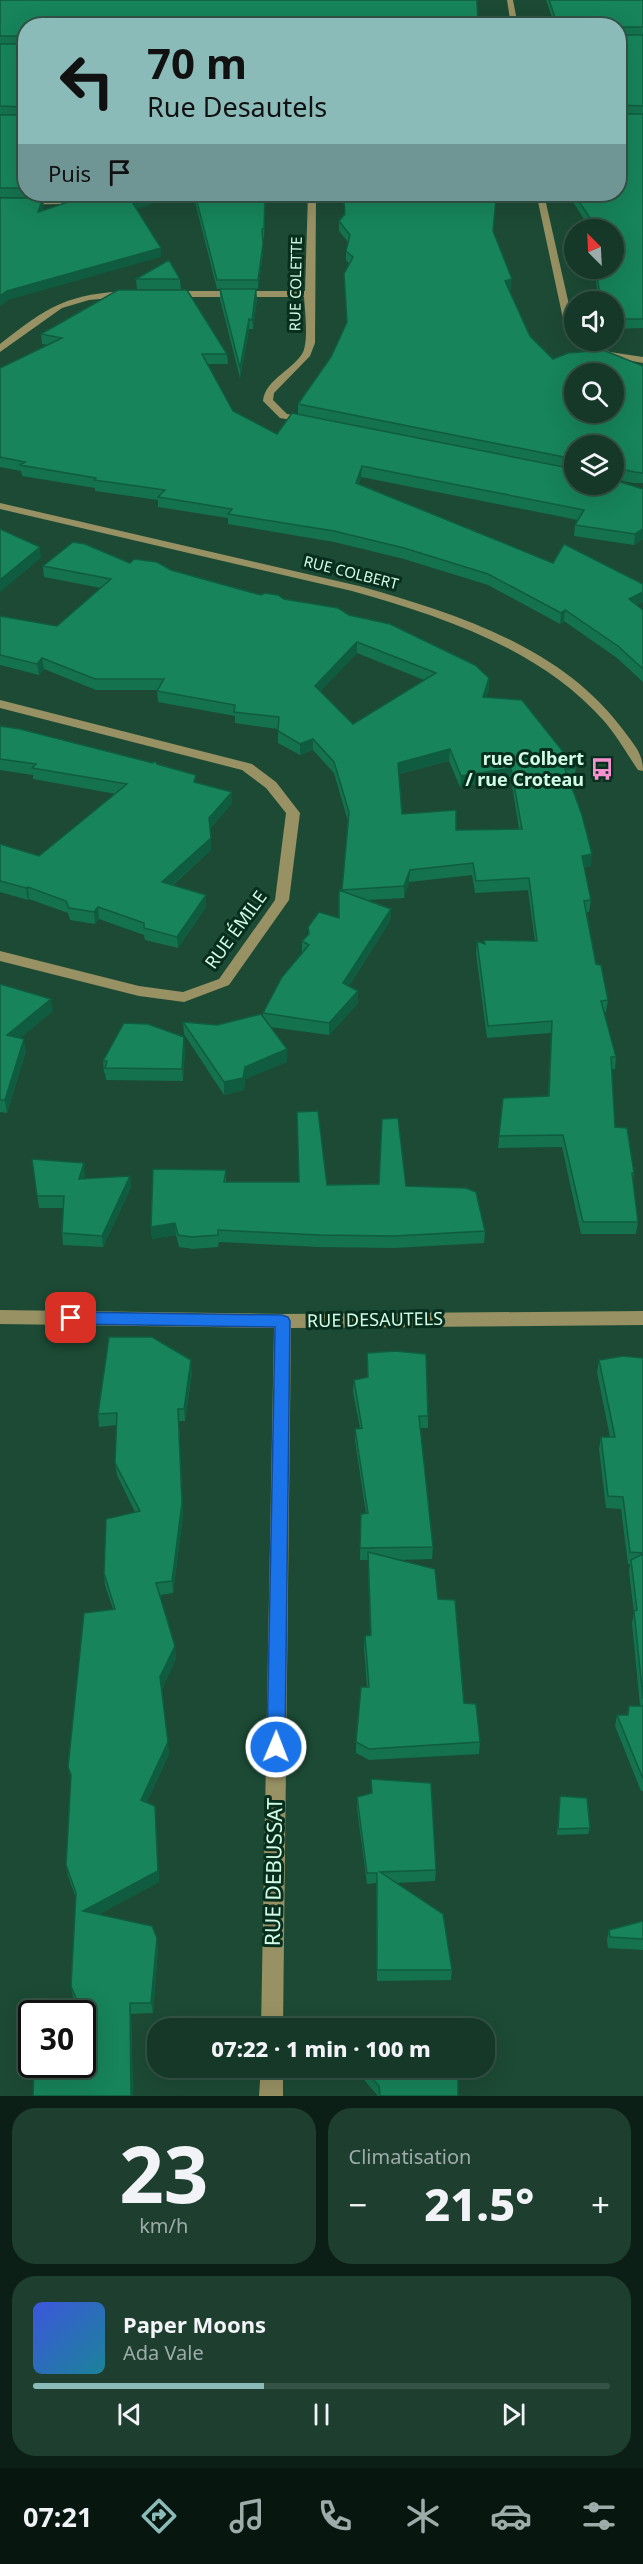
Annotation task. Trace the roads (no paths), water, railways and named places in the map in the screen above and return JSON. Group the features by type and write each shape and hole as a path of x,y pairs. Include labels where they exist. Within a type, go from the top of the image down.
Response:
{"street":[{"path":"510,0 513,18"},
{"path":"0,202 62,201"},
{"name":"RUE COLETTE","path":"312,201 310,343 307,354 269,392 268,401 284,416 322,423"},
{"path":"542,201 564,301"},
{"path":"0,349 61,303 101,294 136,294"},
{"path":"159,294 309,294"},
{"path":"601,351 643,360"},
{"name":"RUE COLBERT","path":"0,506 390,597 460,620 547,665 573,685 630,745 643,767"},
{"name":"RUE ÉMILE","path":"0,704 247,767 272,784 293,813 282,900 224,982 184,997 139,991 0,956"},
{"name":"RUE DESAUTELS","path":"0,1317 282,1321 643,1318"},
{"name":"RUE DEBUSSAT","path":"272,2018 282,1321"},
{"path":"271,2096 272,2078"}],"place":[{"name":"rue Colbert / rue Croteau","path":"602,769"}]}
